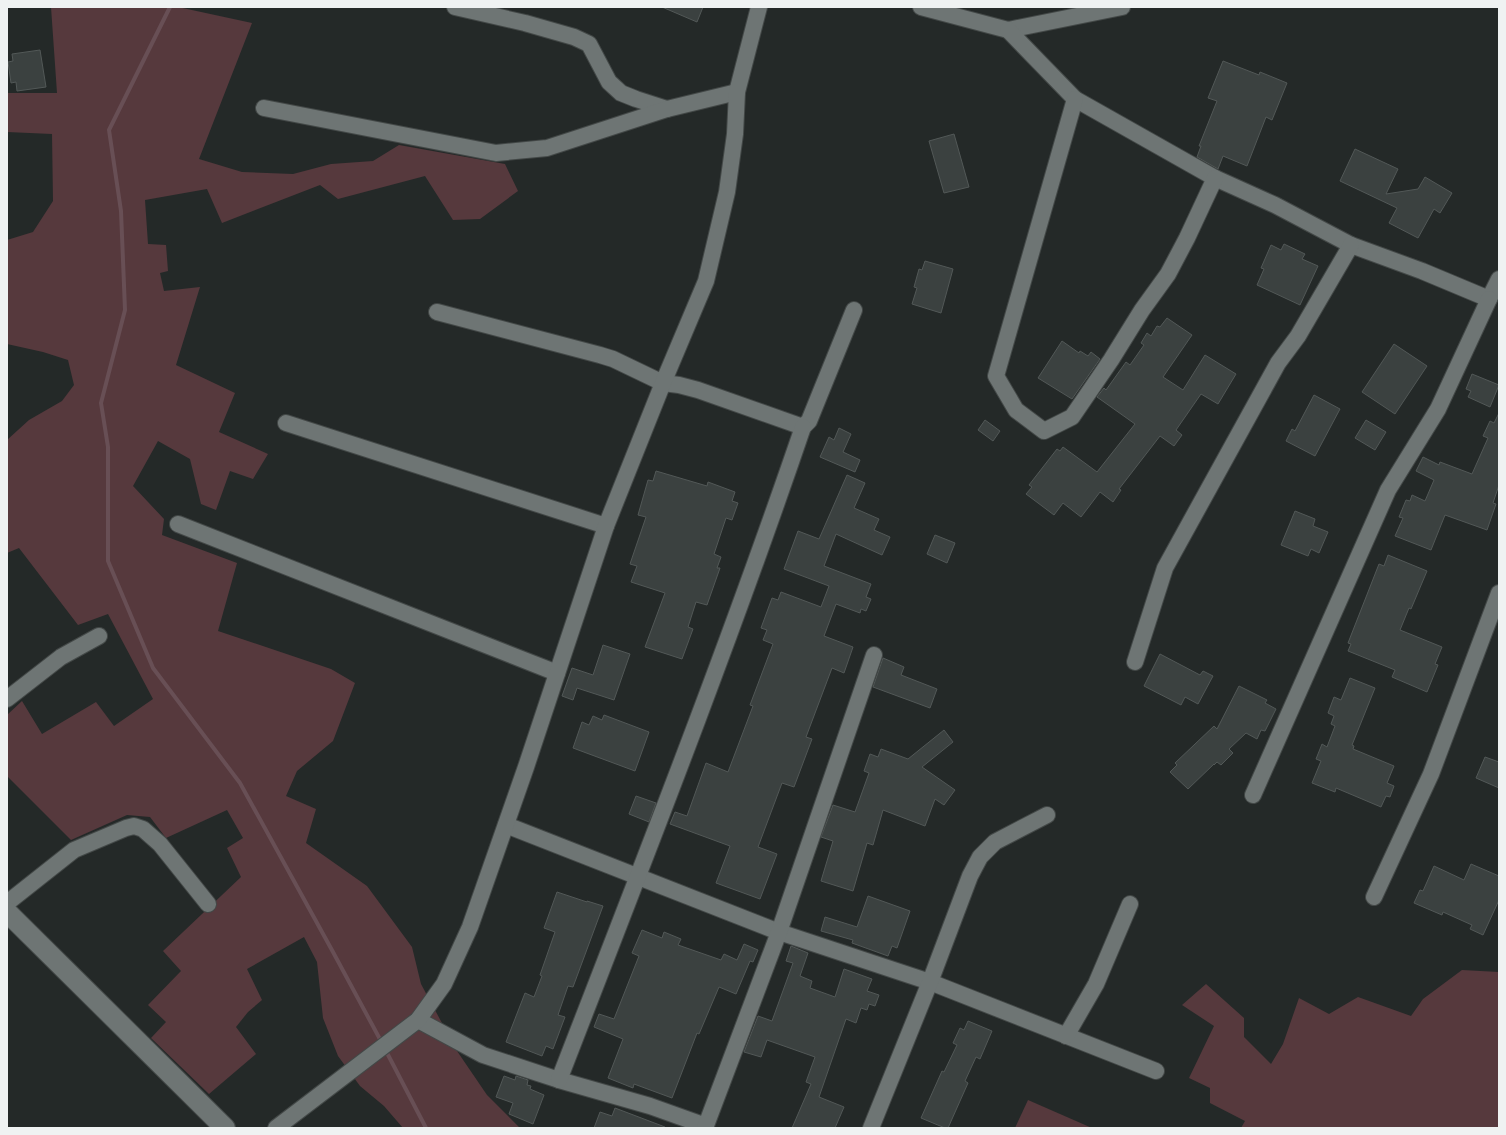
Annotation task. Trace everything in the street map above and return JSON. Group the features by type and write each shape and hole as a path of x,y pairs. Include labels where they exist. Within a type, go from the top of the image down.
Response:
{"street":[{"path":"455,7 525,23 579,39 589,44 609,82 621,92 636,99 667,109"},
{"path":"276,1128 418,1020 444,984 470,927 506,825 606,526 663,383 706,281 727,192 735,134 736,92 758,7"},
{"path":"921,7 1008,30 1122,7"},
{"path":"1008,30 1074,99 1215,178 1275,206 1351,246 1422,271 1490,299"},
{"path":"264,108 496,153 547,148 667,109 736,92"},
{"path":"1074,99 996,376 1016,410 1044,431 1072,417 1111,360 1142,310 1168,274 1187,238 1215,178"},
{"path":"1135,662 1165,568 1278,362 1298,336 1351,246"},
{"path":"1253,795 1388,490 1438,409 1499,279"},
{"path":"559,1080 638,877 738,612 803,427 809,421 854,310"},
{"path":"437,312 613,359 663,383 698,390 803,427"},
{"path":"286,422 606,526"},
{"path":"178,524 557,673"},
{"path":"1374,897 1431,774 1499,593"},
{"path":"7,699 61,657 99,636"},
{"path":"418,1020 483,1055 559,1080 650,1106 706,1127 779,932 874,655"},
{"path":"871,1128 930,982 970,876 980,857 995,842 1048,815"},
{"path":"506,825 779,932 930,982 1156,1071"},
{"path":"7,903 74,850 134,826 143,829 160,844 208,904"},
{"path":"1066,1036 1096,984 1130,904"},
{"path":"7,912 224,1128"}],"shaded area":[{"path":"51,7 178,7 252,23 199,159 242,172 293,174 331,164 373,161 399,145 505,164 518,191 480,219 453,220 425,176 338,199 320,185 222,223 207,189 145,200 148,244 166,245 168,271 160,273 164,291 200,287 176,365 235,393 219,432 268,454 253,479 230,471 216,510 201,504 190,459 158,441 133,486 164,519 162,535 237,563 218,631 331,669 355,683 333,741 297,771 286,796 316,809 306,843 367,886 412,947 421,984 457,1051 487,1095 520,1128 403,1128 384,1106 360,1086 338,1056 323,1018 317,962 304,937 247,969 262,1000 248,1012 236,1027 256,1054 209,1094 151,1038 166,1022 148,1005 181,971 163,951 241,877 227,848 243,838 227,810 166,838 150,817 127,815 71,840 7,776 7,715 22,701 42,734 96,702 114,726 153,699 108,614 78,625 19,548 7,553 7,440 29,420 62,401 74,385 68,360 43,352 7,344 7,240 33,232 53,201 52,134 7,132 7,93 57,93"},
{"path":"1462,970 1499,972 1499,1128 1241,1128 1245,1121 1210,1103 1210,1088 1189,1078 1214,1026 1182,1005 1206,984 1244,1018 1244,1037 1271,1064 1283,1044 1299,998 1329,1014 1358,997 1411,1016 1423,999"},
{"path":"1028,1100 1092,1128 1015,1128"}],"building":[{"path":"662,7 703,7 697,22"},
{"path":"40,50 46,87 17,91 16,82 11,83 8,62 13,61 12,54"},
{"path":"1223,61 1259,75 1260,72 1287,83 1272,120 1266,117 1247,166 1223,156 1218,169 1197,157 1201,146 1199,146 1217,101 1208,98"},
{"path":"954,134 969,187 944,193 929,141"},
{"path":"1355,149 1398,169 1386,194 1418,189 1425,177 1452,193 1440,213 1434,209 1418,238 1389,223 1397,208 1340,181"},
{"path":"1284,244 1305,254 1302,259 1318,266 1300,305 1257,285 1264,269 1261,268 1271,245 1281,250"},
{"path":"925,261 953,269 941,313 912,304 917,288 914,287 919,269 922,270"},
{"path":"1167,318 1192,335 1163,377 1183,390 1205,355 1236,374 1218,404 1201,394 1176,430 1182,435 1174,446 1160,436 1119,489 1121,490 1113,502 1100,492 1081,517 1063,503 1054,515 1026,494 1032,487 1029,485 1057,449 1060,451 1063,447 1097,472 1135,424 1097,397 1104,388 1106,390 1126,362 1130,365 1144,345 1141,343 1147,333 1151,336 1157,326 1160,327"},
{"path":"1062,341 1079,353 1080,351 1088,356 1091,352 1100,359 1072,399 1038,378"},
{"path":"1394,344 1427,366 1395,414 1362,392"},
{"path":"1472,374 1499,385 1490,407 1468,397 1471,391 1466,389"},
{"path":"1314,395 1340,409 1315,456 1286,441 1292,429 1295,431"},
{"path":"1499,413 1499,485 1493,503 1496,504 1487,530 1445,515 1431,550 1395,536 1403,518 1399,517 1406,500 1410,501 1412,495 1425,501 1434,480 1416,471 1423,457 1439,465 1440,462 1472,474 1488,438 1483,436 1490,421 1494,423"},
{"path":"985,420 1000,431 993,441 978,430"},
{"path":"1366,420 1386,432 1375,450 1355,438"},
{"path":"839,428 851,434 843,452 860,460 855,472 820,457 829,437 834,440"},
{"path":"656,471 707,486 708,482 735,492 732,501 738,503 732,520 726,518 714,554 721,557 717,568 720,568 707,605 696,602 688,627 693,629 682,659 645,647 665,593 631,582 637,566 630,564 646,517 638,515 648,480 653,481"},
{"path":"847,475 865,483 854,508 879,519 874,530 890,537 882,555 836,534 824,566 871,584 866,597 871,599 866,611 861,609 860,613 836,604 824,636 853,647 844,673 832,668 806,737 812,739 794,787 782,783 758,847 777,854 760,899 716,883 730,846 670,824 675,812 687,816 706,763 728,772 753,706 750,705 773,644 763,640 767,630 761,628 772,598 778,600 781,592 821,607 829,586 784,569 798,531 819,539"},
{"path":"1295,511 1315,519 1313,526 1328,532 1319,553 1311,549 1308,556 1281,545"},
{"path":"935,535 955,543 947,563 927,554"},
{"path":"1388,555 1427,571 1411,609 1409,608 1400,630 1442,647 1435,664 1438,665 1427,692 1392,677 1395,670 1348,651 1351,644 1348,643 1379,564 1384,566"},
{"path":"603,645 630,654 614,700 577,688 573,700 562,696 572,668 593,675"},
{"path":"1160,654 1200,675 1203,671 1213,676 1198,704 1185,697 1181,705 1144,686"},
{"path":"883,658 904,667 901,675 937,689 930,708 873,687"},
{"path":"1350,678 1375,688 1352,745 1354,746 1353,749 1394,766 1387,783 1394,786 1390,797 1386,796 1381,807 1336,788 1335,792 1312,783 1321,761 1316,759 1322,744 1327,747 1335,726 1331,724 1334,716 1328,713 1334,697 1341,700"},
{"path":"1239,686 1267,700 1265,703 1276,709 1265,731 1261,730 1257,739 1246,733 1229,749 1233,753 1221,765 1217,762 1214,764 1188,789 1170,772 1177,765 1175,763 1214,726 1217,729"},
{"path":"604,715 649,732 635,771 573,748 582,722 589,725 593,716 602,720"},
{"path":"944,730 953,742 922,767 955,790 944,805 935,799 925,826 883,810 873,845 867,843 853,891 821,881 833,841 821,837 833,805 855,812 869,773 864,771 870,754 878,757 881,749 908,759"},
{"path":"1485,757 1499,762 1499,788 1476,778"},
{"path":"636,796 656,803 649,822 629,814"},
{"path":"1471,864 1499,876 1499,900 1483,935 1470,929 1472,925 1443,912 1442,915 1414,903 1420,890 1423,891 1434,866 1464,880"},
{"path":"557,892 603,906 573,987 568,986 558,1015 565,1017 553,1049 546,1046 542,1056 506,1042 525,993 534,997 542,976 540,975 555,932 544,928"},
{"path":"868,896 910,911 897,948 892,946 888,956 852,943 853,940 821,931 825,917 857,927"},
{"path":"642,930 662,938 664,932 681,939 678,945 721,960 724,954 737,960 744,944 758,950 753,962 750,961 736,994 719,987 699,1034 697,1033 672,1098 634,1084 633,1088 608,1078 623,1039 594,1027 599,1014 614,1019 639,956 632,953"},
{"path":"791,946 808,953 800,976 812,981 810,988 835,997 844,969 872,979 867,991 879,995 875,1006 869,1004 867,1010 861,1008 856,1023 846,1019 819,1097 844,1107 835,1128 792,1128 811,1084 806,1082 815,1057 767,1040 761,1057 744,1052 758,1016 772,1021 793,963 786,961"},
{"path":"968,1021 992,1031 980,1059 976,1057 965,1081 968,1083 948,1128 945,1128 921,1118 942,1071 944,1072 957,1045 953,1043 960,1028 964,1030"},
{"path":"504,1076 515,1080 516,1076 528,1080 527,1085 531,1086 530,1089 544,1095 533,1124 509,1114 513,1103 496,1097"},
{"path":"615,1108 665,1128 594,1128 600,1112 612,1116"}],"waterway":[{"path":"170,7 109,130 121,211 125,310 101,403 108,447 108,561 153,668 240,783 382,1043"},
{"path":"385,1049 426,1128"}]}
